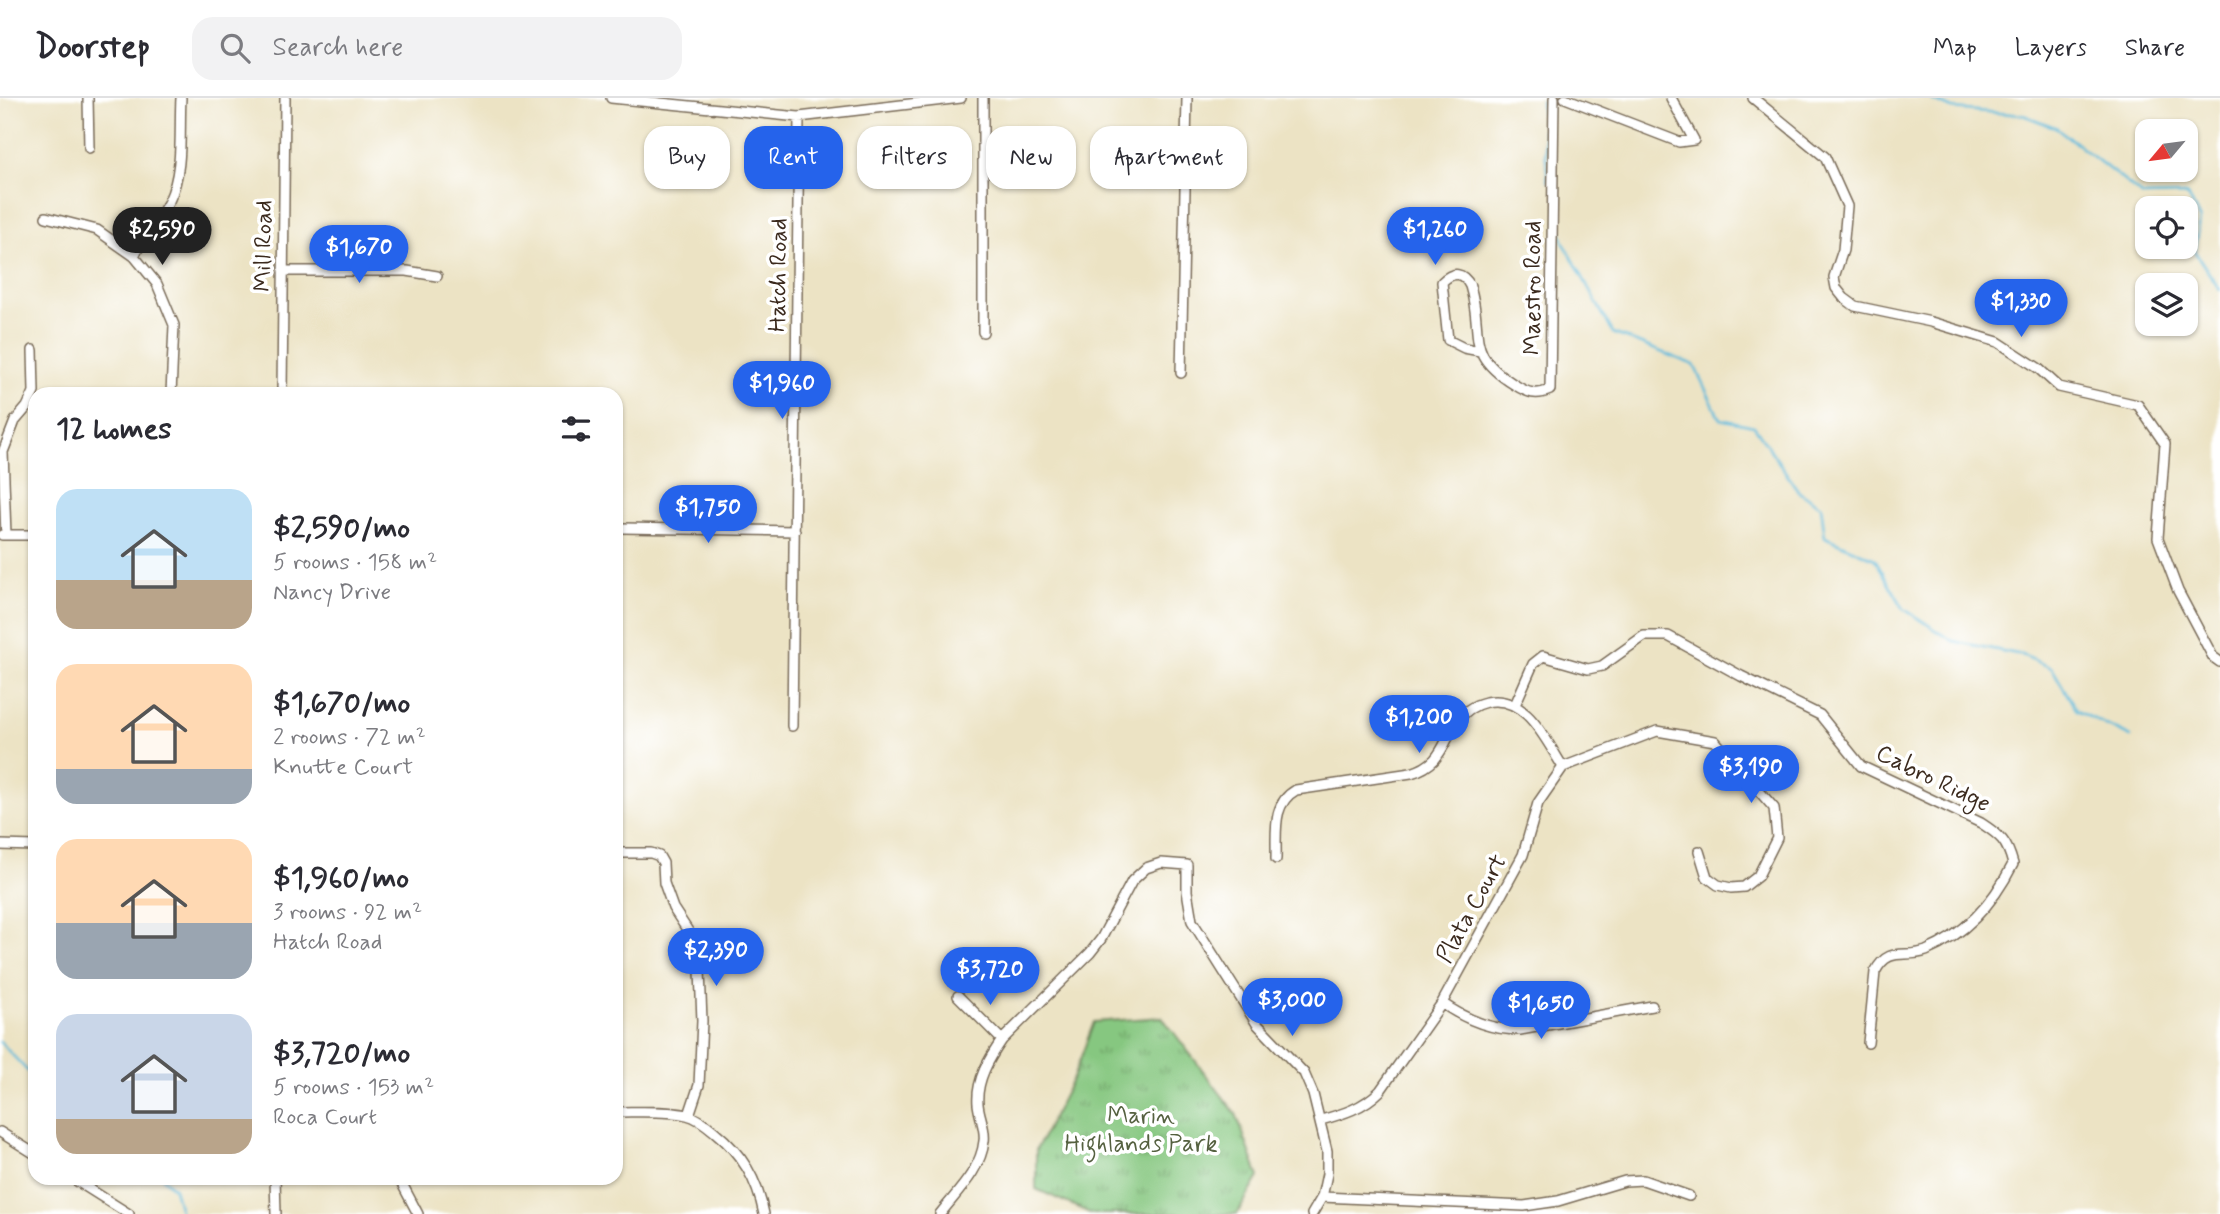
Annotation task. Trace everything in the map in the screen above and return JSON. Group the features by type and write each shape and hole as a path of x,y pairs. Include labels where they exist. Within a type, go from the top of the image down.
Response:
{"street":[{"path":"88,98 89,148"},
{"path":"134,256 144,237 159,219 177,178 181,98"},
{"name":"Mill Road","path":"282,387 285,98"},
{"path":"611,98 800,117 961,98"},
{"path":"983,98 983,332"},
{"path":"1181,373 1187,98"},
{"name":"Maestro Road","path":"1480,351 1464,348 1448,340 1442,282 1448,276 1458,273 1465,277 1470,286 1480,351 1489,367 1524,391 1534,394 1550,390 1554,98"},
{"path":"1565,98 1679,142 1694,140 1671,98"},
{"path":"1753,98 1825,157 1847,206 1843,250 1834,277 1836,288 1844,298 1855,306 1931,322 1998,342 2038,368 2059,387 2138,405 2165,444 2158,538 2178,591 2213,657 2220,662"},
{"name":"Hatch Road","path":"792,726 800,117"},
{"path":"47,217 97,230 134,256 157,284 174,325 172,387"},
{"path":"283,271 407,271 437,276"},
{"path":"33,350 34,387"},
{"path":"28,405 15,421 3,452 3,535 28,535"},
{"path":"623,528 795,531"},
{"name":"Cabro Ridge","path":"1515,705 1533,664 1543,656 1588,669 1602,666 1644,636 1668,636 1820,715 1861,766 1982,822 1999,835 2008,845 2013,864 2005,880 1971,923 1924,952 1894,954 1880,961 1875,972 1868,1044"},
{"path":"1276,859 1279,807 1290,794 1296,790 1421,770 1434,761 1467,710 1497,700 1515,705 1530,717 1563,767 1657,731 1715,741 1774,808 1777,838 1758,876 1744,887 1718,885 1707,877 1699,852"},
{"name":"Plata Court","path":"1321,1120 1353,1110 1374,1097 1442,1003 1523,855 1538,803 1563,767"},
{"path":"0,845 28,846"},
{"path":"623,853 651,853 659,856 663,863 664,883 673,908 690,934 700,970 702,1021 699,1085 688,1115"},
{"path":"940,1214 974,1170 982,1151 985,1138 978,1102 979,1086 984,1069 1002,1040 1090,953 1101,939 1132,881 1146,869 1161,863 1187,865 1187,891 1192,921 1257,1024 1304,1073 1321,1120 1327,1151 1322,1197 1312,1214"},
{"path":"958,996 1002,1040"},
{"path":"1442,1003 1457,1014 1482,1025 1506,1030 1520,1030 1652,1006"},
{"path":"623,1112 688,1115 709,1127 730,1144 743,1160 758,1192 764,1214"},
{"path":"0,1132 28,1150"},
{"path":"1322,1197 1524,1206 1558,1201 1625,1181 1643,1180 1689,1196"},
{"path":"83,1185 129,1214"},
{"path":"275,1185 275,1214"},
{"path":"404,1185 418,1214"}],"green space":[{"name":"Marin Highlands Park","path":"1162,1017 1236,1114 1259,1177 1237,1214 1092,1214 1036,1189 1036,1150 1073,1078 1094,1022"}],"waterway":[{"path":"1932,100 1952,109 2023,115 2057,128 2143,196 2188,195 2200,220 2195,252 2220,290"},
{"path":"1541,101 1548,181"},
{"path":"1558,221 1563,241 1613,333 1694,365 1720,419 1754,426 1799,492 1821,506 1825,537 1875,559 1904,609 1953,641 2022,655 2052,668 2077,711 2131,737"},
{"path":"0,1042 28,1072"},
{"path":"170,1185 174,1189 181,1214"}]}
